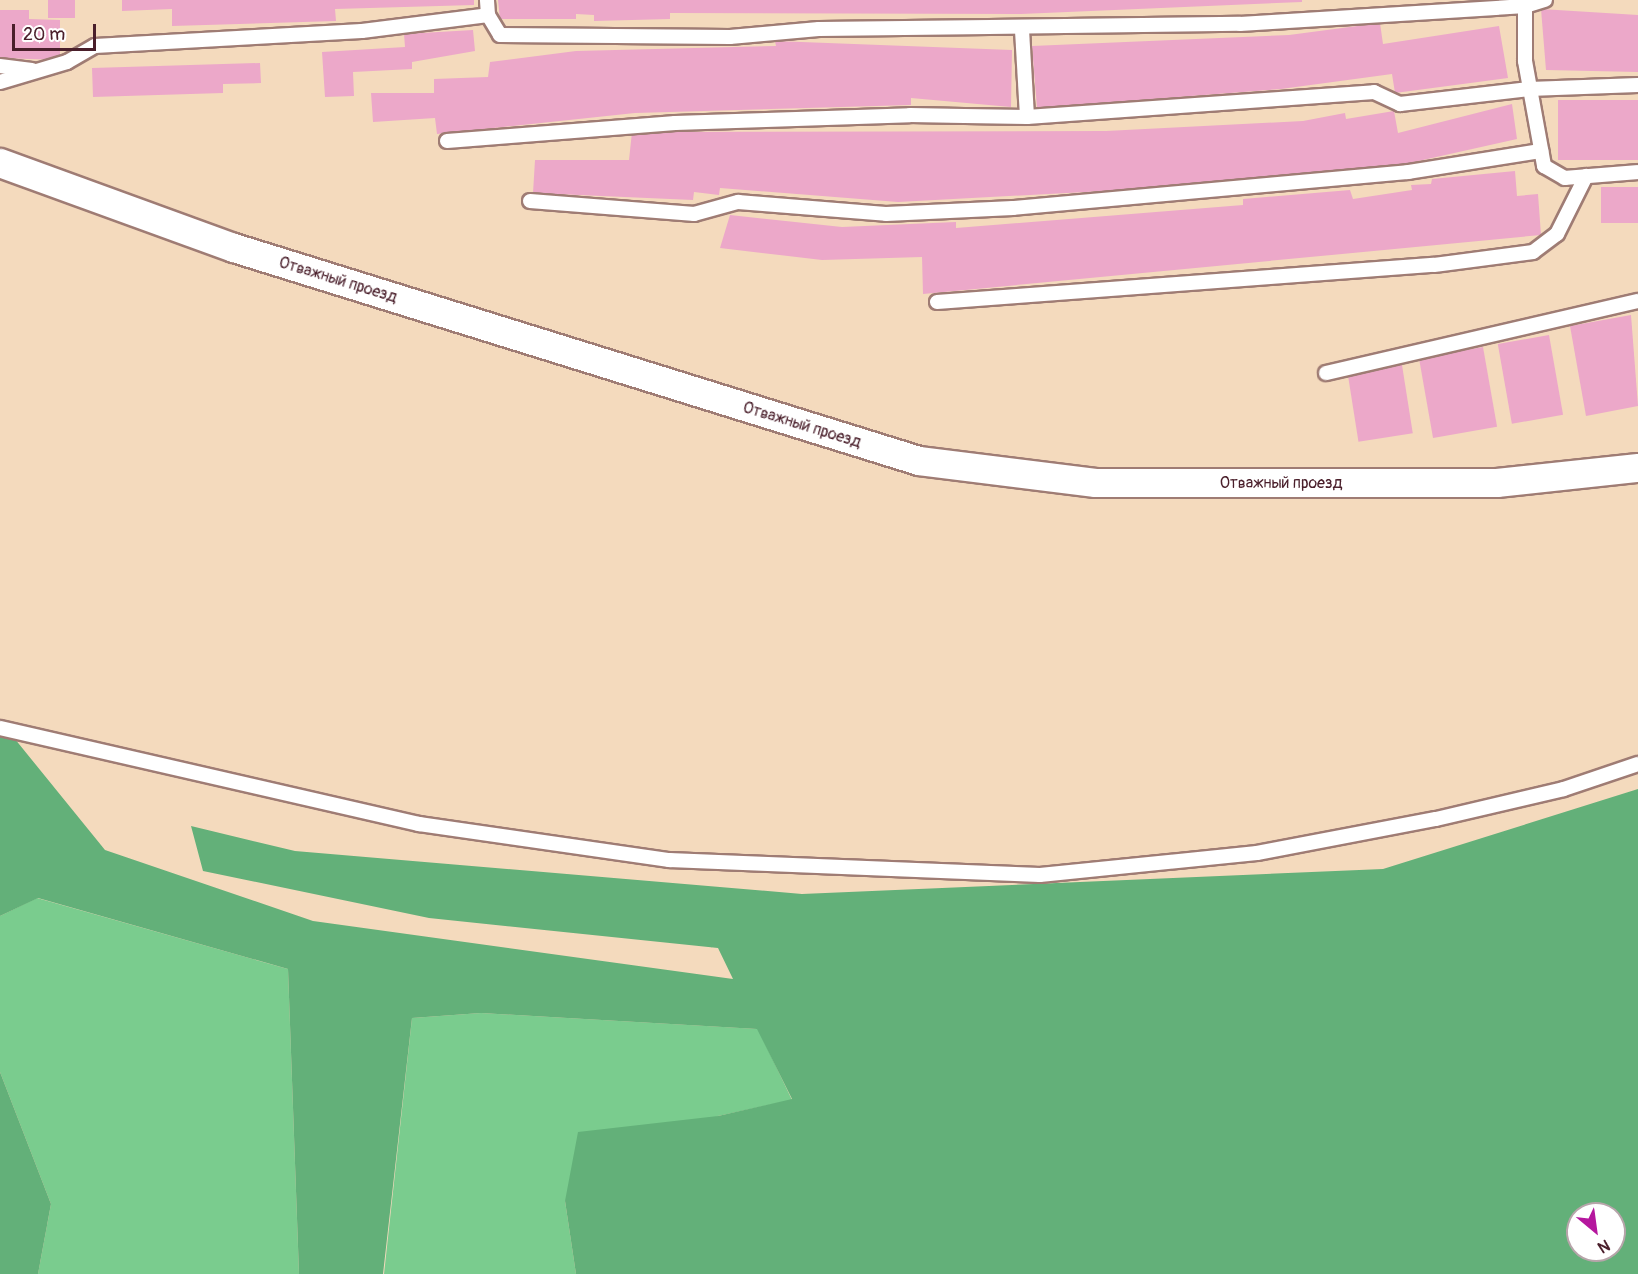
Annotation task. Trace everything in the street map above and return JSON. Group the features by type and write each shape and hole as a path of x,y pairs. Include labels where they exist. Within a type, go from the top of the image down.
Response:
{"street":[{"name":"Отважный проезд","path":"0,163 234,248 919,461 1096,483 1497,483 1638,468"}],"lane":[{"path":"487,0 488,15 500,35 730,37 819,29 1022,30 1525,3 1545,0"},
{"path":"1525,3 1529,89 1544,166 1565,177 1638,172"},
{"path":"0,82 67,62 95,46 362,31 488,15"},
{"path":"1022,30 1027,117"},
{"path":"0,66 37,70"},
{"path":"447,141 675,123 1027,117 1374,92 1400,105 1529,89 1638,85"},
{"path":"530,201 694,214 738,202 886,214 1013,208 1408,172 1541,151"},
{"path":"937,302 1434,265 1533,252 1557,234 1586,176"},
{"path":"1326,373 1638,302"},
{"path":"0,728 419,824 669,860 1040,875 1257,853 1436,819 1564,789 1638,764"}],"green space":[{"path":"0,728 6,728 105,850 313,921 733,979 718,948 429,918 203,871 191,826 295,851 802,894 1383,869 1638,789 1638,1274 576,1274 565,1201 578,1132 718,1116 792,1099 757,1029 481,1013 412,1018 383,1274 299,1274 288,969 38,898 0,916"},
{"path":"37,898 288,969 299,1274 38,1274 51,1204 0,1072 0,916"},
{"path":"481,1013 758,1029 792,1100 718,1116 565,1201 576,1274 384,1274 412,1018"},
{"path":"0,1072 51,1204 38,1274 0,1274"}],"building":[{"path":"48,0 75,0 75,18 48,18"},
{"path":"122,0 474,0 474,5 335,9 336,21 172,26 172,9 122,11"},
{"path":"498,0 1302,0 1302,2 1021,14 670,13 670,19 594,21 594,15 576,14 576,19 500,19"},
{"path":"1541,9 1638,15 1638,72 1546,70"},
{"path":"0,10 29,10 29,19 60,20 60,60 0,58"},
{"path":"1380,23 1383,44 1499,26 1508,78 1395,93 1392,74 1281,89 1037,108 1032,46 1289,35"},
{"path":"473,30 475,51 412,62 412,69 353,72 354,96 325,97 322,52 405,47 404,34"},
{"path":"775,41 1012,50 1011,107 911,98 911,105 635,113 437,134 435,118 373,122 371,93 434,93 434,79 488,77 490,62 576,51 776,46"},
{"path":"260,63 261,83 223,84 223,93 93,97 92,68"},
{"path":"1558,100 1638,100 1638,160 1558,160"},
{"path":"1512,104 1517,139 1405,164 1235,184 898,202 720,188 719,195 694,192 693,200 533,193 535,160 629,160 632,132 1106,131 1303,121 1345,113 1346,119 1394,111 1398,133"},
{"path":"1515,171 1517,196 1538,194 1541,235 923,294 922,257 822,260 720,248 730,215 842,227 956,222 956,228 1243,205 1243,199 1350,190 1353,199 1412,190 1411,185 1431,184 1432,179"},
{"path":"1601,187 1638,187 1638,223 1601,223"},
{"path":"1631,315 1638,406 1586,416 1570,326"},
{"path":"1549,335 1563,415 1512,424 1498,344"},
{"path":"1483,347 1497,427 1433,438 1419,358"},
{"path":"1402,365 1413,433 1358,442 1348,374"}]}
